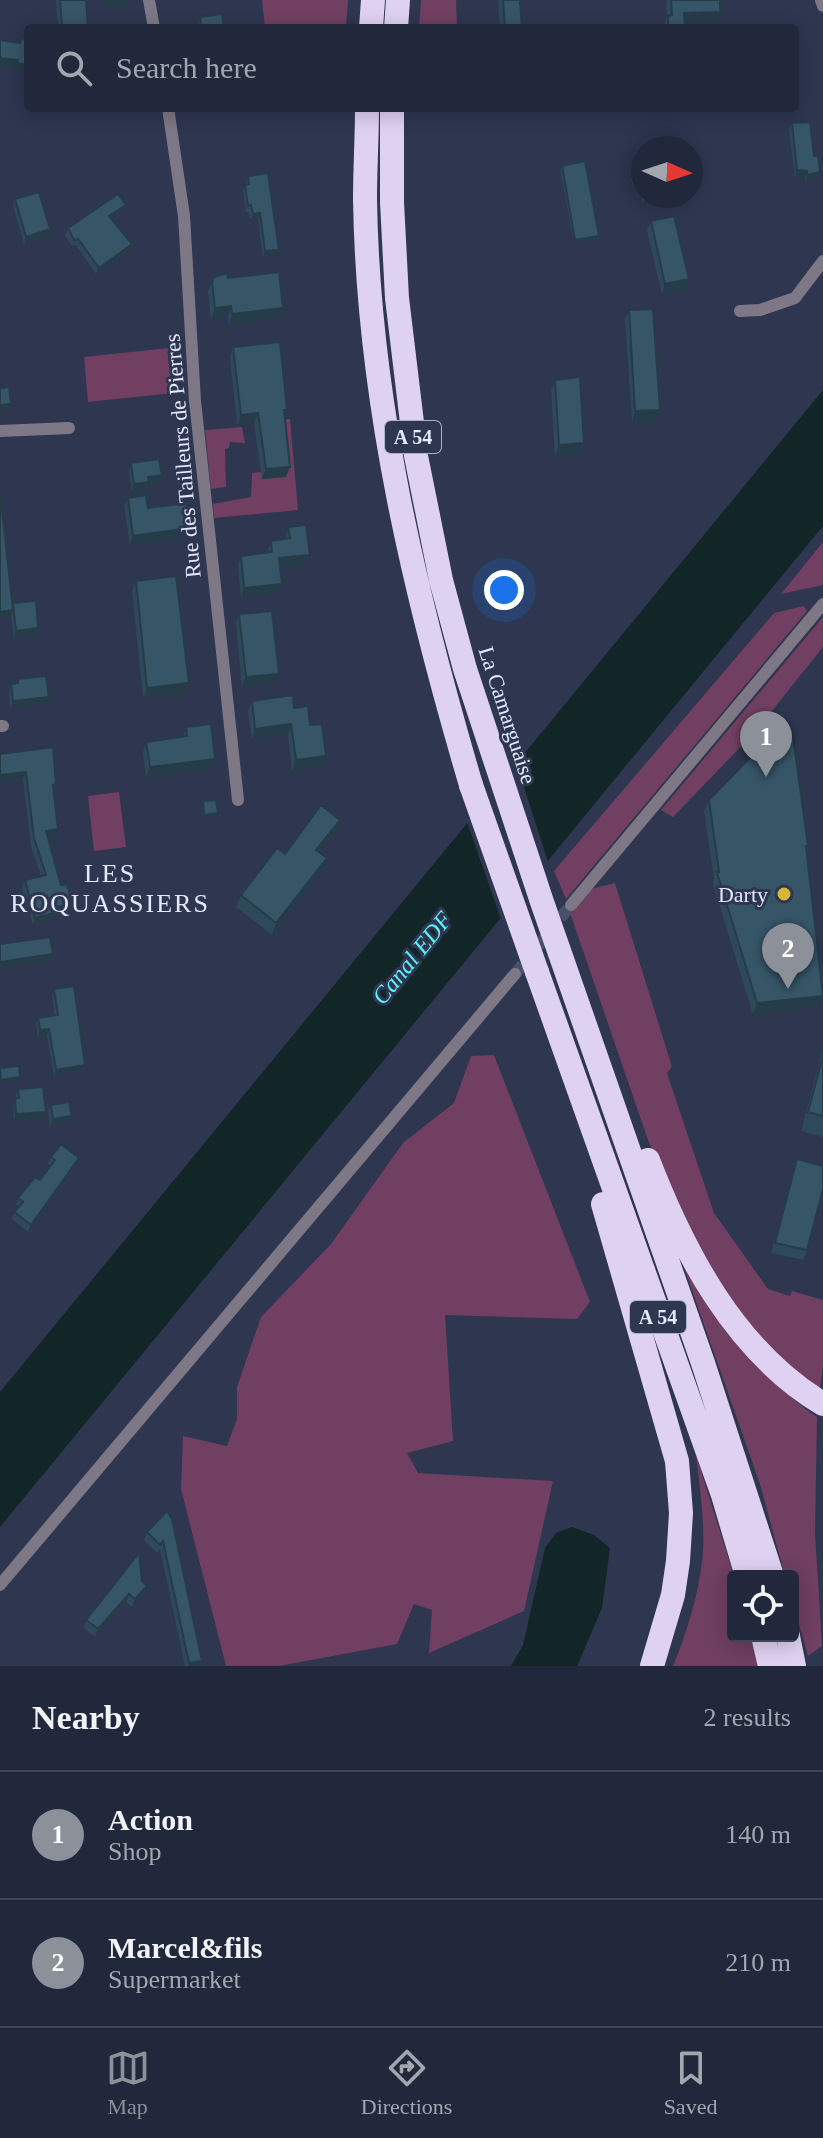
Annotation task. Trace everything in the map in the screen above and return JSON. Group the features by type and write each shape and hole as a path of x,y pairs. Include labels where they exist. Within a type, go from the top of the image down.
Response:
{"highway":[{"path":"371,24 373,0"},
{"path":"396,24 398,0"},
{"path":"409,24 411,0"},
{"name":"A 54","path":"367,112 365,200 380,387 415,580 440,680 526,973 567,1058 723,1495 745,1570"},
{"name":"La Camarguaise","path":"392,112 392,202 397,298 416,456 441,580 461,655 498,752"},
{"path":"405,112 410,293 425,435 439,516 498,752"},
{"name":"A 54","path":"498,752 546,900 616,1091 770,1570"},
{"path":"567,1058 607,1223 677,1461 681,1513 678,1561 673,1595 652,1666"},
{"path":"616,1091 677,1228 716,1298 747,1338 786,1378 821,1403"},
{"path":"764,1642 770,1666"},
{"path":"789,1642 794,1666"}],"street":[{"path":"149,0 153,24"},
{"path":"821,0 823,6"},
{"name":"Rue des Tailleurs de Pierres","path":"169,112 184,216 196,414 238,800"},
{"path":"740,311 760,310 795,298 823,261"},
{"path":"0,431 69,428"},
{"path":"571,905 823,604"},
{"path":"0,1585 526,973"}],"shaded area":[{"path":"262,0 348,0 346,24 265,24"},
{"path":"421,0 456,0 457,24 419,24"},
{"path":"169,348 174,393 88,402 84,357"},
{"path":"290,419 298,510 214,518 213,504 251,497 252,473 262,472 271,421"},
{"path":"242,427 245,443 230,442 229,448 225,449 226,487 211,489 205,430"},
{"path":"823,542 823,585 781,594"},
{"path":"804,606 807,611 566,899 554,871 774,613"},
{"path":"823,617 823,647 755,732 673,817 661,810"},
{"path":"119,792 126,847 94,851 88,796"},
{"path":"615,883 672,1067 667,1073 714,1213 768,1289 790,1296 792,1291 823,1300 823,1366 819,1395 790,1373 727,1303 675,1204 648,1140 569,910 587,890"},
{"path":"494,1055 590,1302 577,1319 445,1315 453,1441 407,1453 418,1473 553,1481 524,1611 429,1653 432,1610 414,1604 397,1644 279,1666 226,1666 181,1489 183,1436 227,1446 237,1419 237,1387 261,1317 331,1244 403,1143 454,1103 471,1056"},
{"path":"680,1256 759,1364 776,1383 817,1417 815,1533 822,1646 808,1656 799,1624 799,1570 783,1570 760,1484"},
{"path":"696,1455 732,1570 727,1570 727,1642 752,1642 758,1666 673,1666 698,1588 703,1522"}],"water":[{"name":"Canal EDF","path":"823,390 823,526 0,1527 0,1392"},
{"path":"572,1527 594,1535 610,1548 602,1608 578,1664 511,1666 523,1645 545,1548 556,1533"}],"pier":[{"path":"515,759 549,865 502,922 466,819"}],"building":[{"path":"60,0 86,0 88,24 62,24"},
{"path":"503,0 520,0 522,24 505,24"},
{"path":"671,0 720,0 720,12 684,13 685,24 668,24 668,16 672,15"},
{"path":"222,14 223,24 201,24 200,17"},
{"path":"21,38 24,39 24,64 17,63 18,60 0,58 0,40 20,43"},
{"path":"810,122 814,156 818,156 820,172 807,175 807,171 797,170 792,123"},
{"path":"585,161 599,236 575,240 562,166"},
{"path":"268,173 279,250 265,251 260,213 253,214 251,205 248,206 245,185 249,184 248,176"},
{"path":"39,192 50,229 26,237 15,199"},
{"path":"118,194 126,205 109,216 132,244 99,268 78,239 74,240 68,228"},
{"path":"674,216 689,279 665,284 651,221"},
{"path":"279,272 283,308 232,314 231,306 215,308 214,277 227,273 228,278"},
{"path":"653,309 660,410 635,411 629,310"},
{"path":"280,342 290,467 266,469 258,413 241,415 233,347"},
{"path":"580,377 584,443 559,445 555,380"},
{"path":"9,387 11,404 0,405 0,388"},
{"path":"159,459 162,475 148,477 149,482 134,484 131,463"},
{"path":"0,491 13,610 0,612"},
{"path":"146,495 148,508 186,503 190,528 133,536 128,498"},
{"path":"306,525 310,555 279,558 282,584 244,588 241,556 272,552 271,541 290,538 288,527"},
{"path":"176,576 189,683 147,688 136,581"},
{"path":"36,601 38,628 16,631 13,603"},
{"path":"272,611 279,674 246,677 239,614"},
{"path":"46,676 49,697 13,701 11,684 18,683 18,679"},
{"path":"293,695 294,708 308,706 310,725 322,724 326,756 296,760 291,724 255,729 252,701"},
{"path":"211,724 215,759 150,767 146,742 187,736 186,727"},
{"path":"792,729 823,996 757,1003 717,872 709,800 776,731"},
{"path":"53,747 58,829 46,831 61,885 67,884 72,903 56,907 57,912 35,918 25,880 46,875 34,838 26,772 0,775 0,754"},
{"path":"216,800 218,813 204,815 203,801"},
{"path":"321,805 340,820 316,850 327,858 276,923 241,895 277,848 285,854"},
{"path":"50,937 53,954 0,962 0,944"},
{"path":"74,986 85,1065 56,1070 49,1029 40,1030 38,1018 58,1015 54,989"},
{"path":"823,1056 823,1116 808,1112"},
{"path":"19,1066 20,1077 1,1080 0,1068"},
{"path":"43,1087 46,1112 16,1114 18,1089"},
{"path":"69,1102 72,1116 53,1119 51,1105"},
{"path":"61,1144 79,1158 31,1225 14,1212 23,1202 18,1198 35,1177 40,1180 55,1160 51,1157"},
{"path":"797,1159 823,1166 823,1189 807,1250 775,1243"},
{"path":"167,1511 172,1519 202,1661 189,1663 163,1541 160,1545 147,1532"},
{"path":"139,1553 142,1581 147,1586 135,1599 129,1594 98,1629 86,1620"}],"tunnel":[{"path":"515,974 571,905"}],"place":[{"name":"Action","path":"766,777"},
{"name":"Darty","path":"784,894"},
{"name":"Marcel&fils","path":"788,989"}],"district":[{"name":"LES ROQUASSIERS","path":"110,888"}]}
